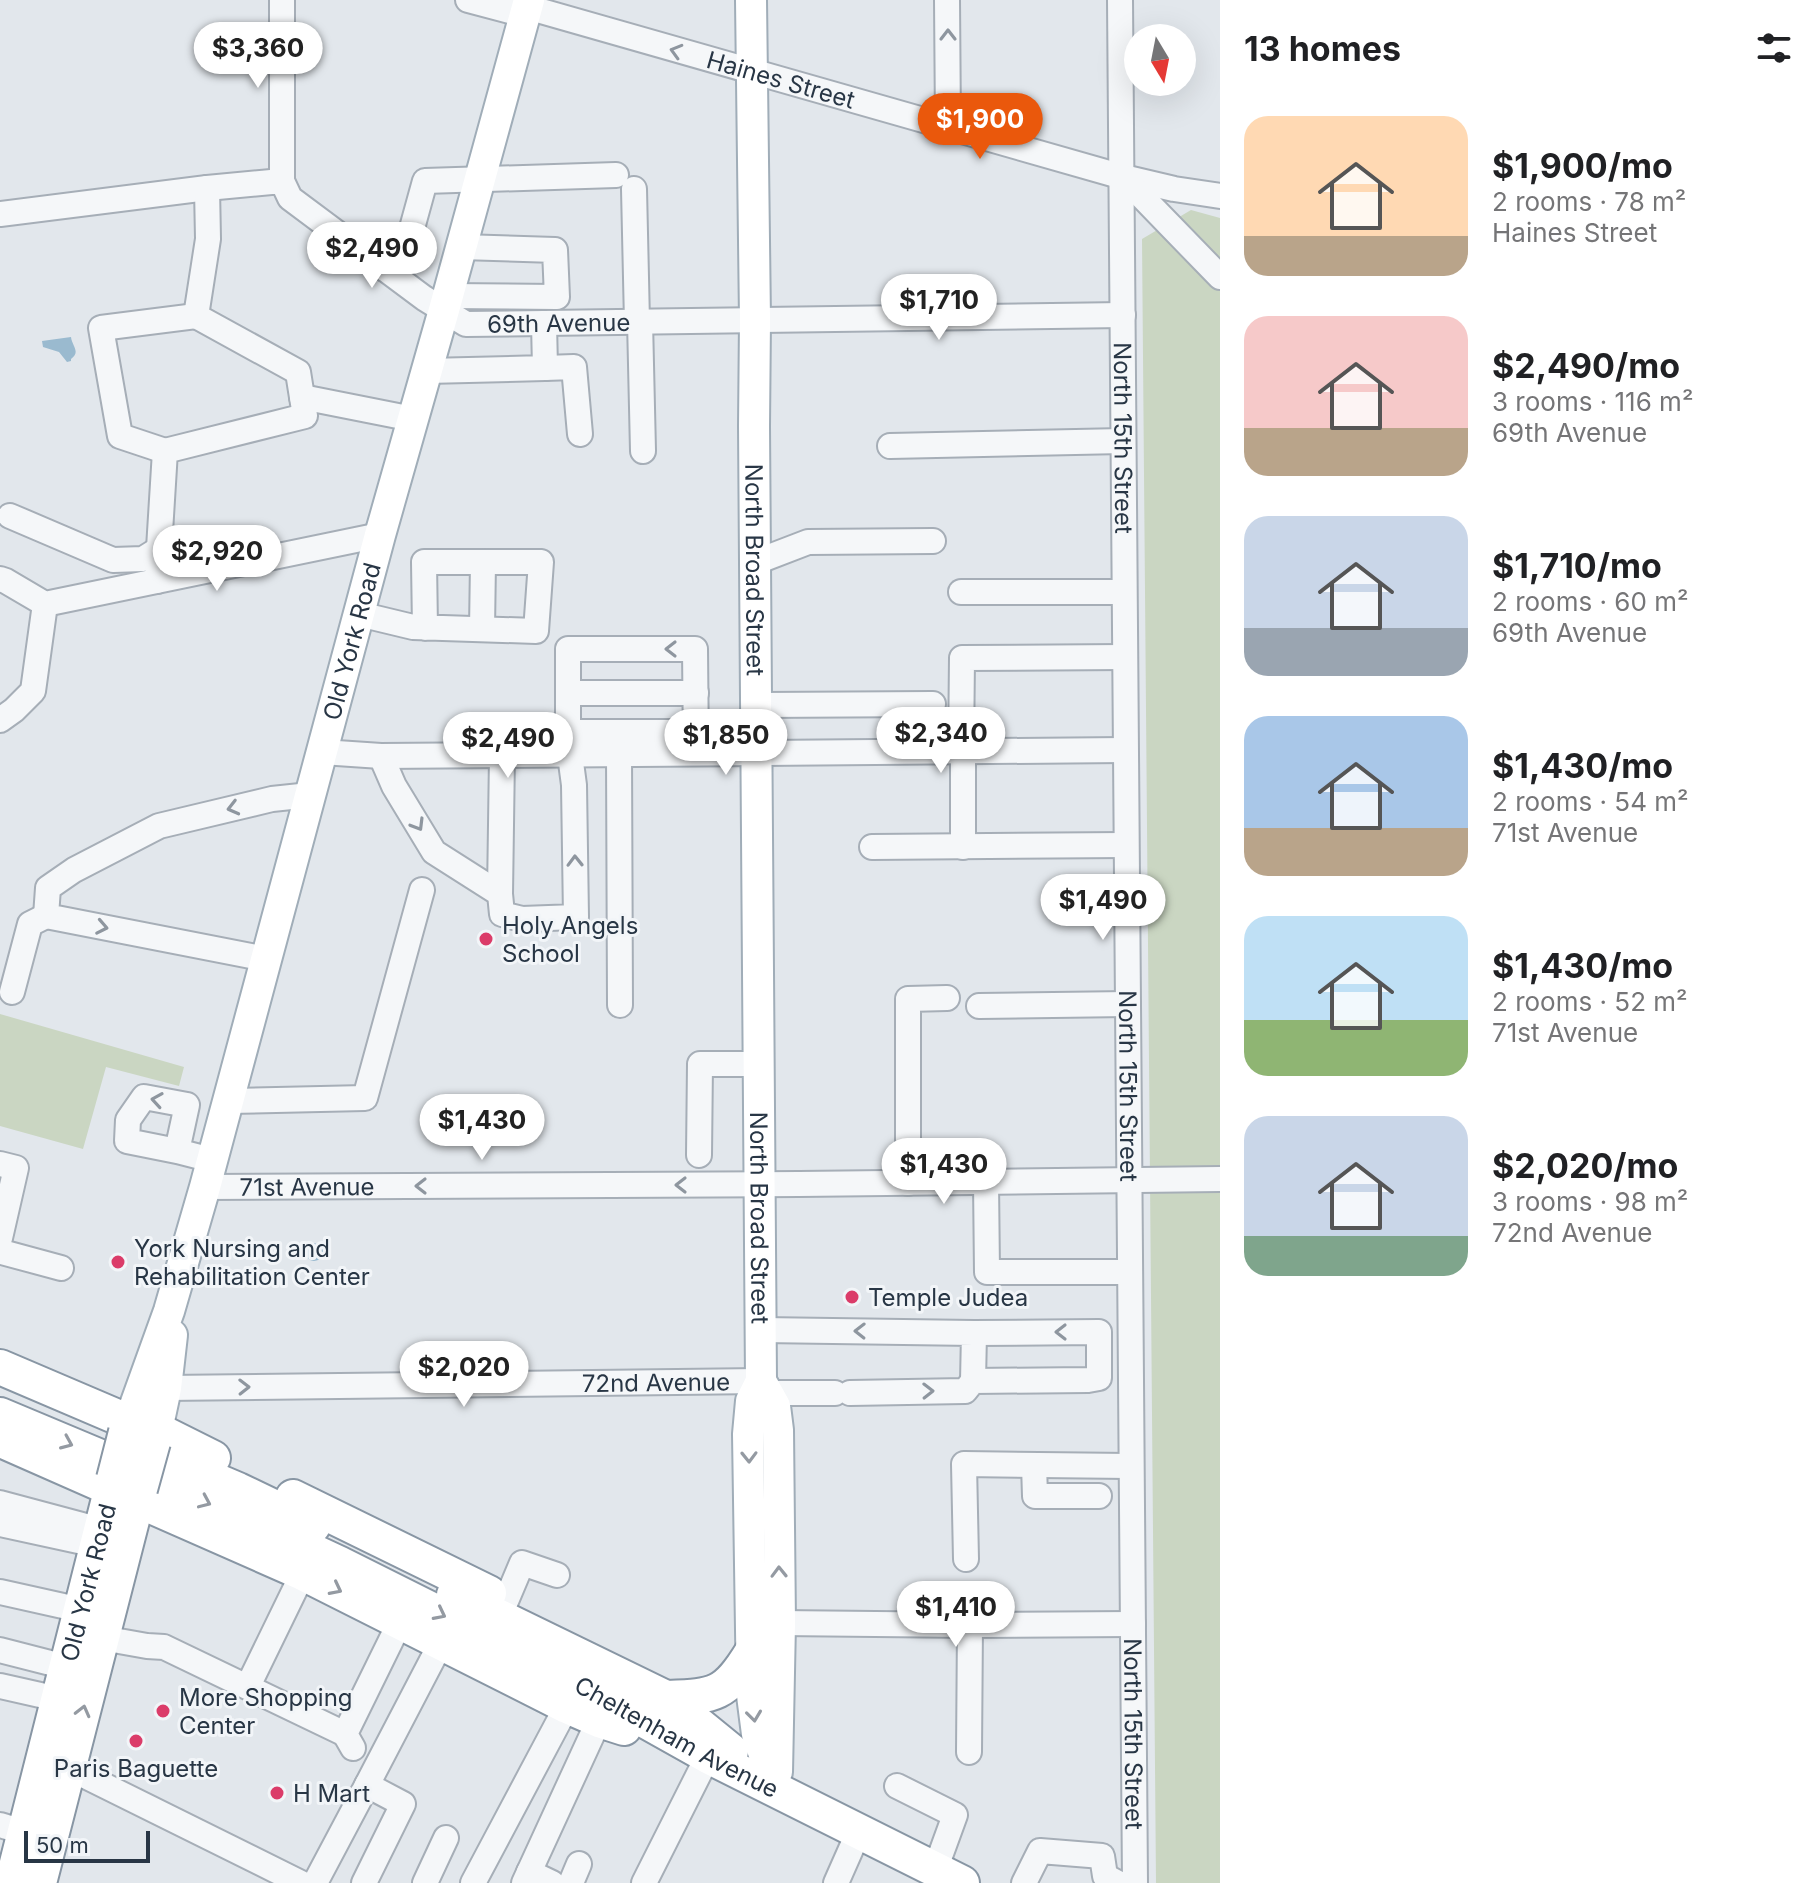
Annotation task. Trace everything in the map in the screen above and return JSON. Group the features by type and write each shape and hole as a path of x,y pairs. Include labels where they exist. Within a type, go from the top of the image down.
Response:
{"highway":[{"path":"0,1367 581,1638 663,1697 702,1697 719,1692 731,1684 752,1652"},
{"name":"Cheltenham Avenue","path":"0,1390 238,1490 663,1697 706,1729 776,1790"},
{"name":"Cheltenham Avenue","path":"0,1415 203,1500 340,1564 576,1682 776,1790"},
{"name":"Old York Road","path":"39,1883 25,1833 69,1768 102,1638 126,1489 141,1432"},
{"path":"0,1440 126,1489 303,1573 567,1706 599,1720 708,1756"},
{"name":"Old York Road","path":"12,1883 99,1538 126,1489"},
{"path":"776,1790 946,1878"}],"main road":[{"name":"North Broad Street","path":"751,0 760,1330 765,1387 775,1406 778,1430 780,1623 776,1790"},
{"name":"Old York Road","path":"141,1432 177,1285 380,535 527,7"},
{"name":"Old York Road","path":"141,1432 166,1388 177,1285"},
{"name":"North Broad Street","path":"765,1387 751,1401 748,1434 753,1717 776,1790"}],"street":[{"path":"0,214 282,181 282,0"},
{"name":"Haines Street","path":"468,0 527,7 1123,177 1220,196"},
{"path":"947,0 948,126"},
{"name":"North 15th Street","path":"1120,0 1135,1883"},
{"path":"1123,177 1220,277"},
{"path":"385,269 406,250 425,181 480,178 625,182 638,322 643,451"},
{"name":"69th Avenue","path":"282,181 290,198 385,269 446,303 466,324 1123,315"},
{"path":"196,316 208,239 207,188"},
{"path":"446,303 557,297 555,250 461,247"},
{"path":"196,316 298,372 302,397 305,416 165,451 120,436 101,328 196,316"},
{"path":"544,323 545,368"},
{"path":"427,371 574,367 580,434"},
{"path":"302,397 413,419"},
{"path":"890,446 1123,441"},
{"path":"157,581 165,451"},
{"path":"10,516 113,560 143,559 159,549"},
{"path":"0,579 45,604 380,535"},
{"path":"756,562 808,542 933,541"},
{"path":"359,614 413,627 425,628 536,631 541,562 424,562 425,628"},
{"path":"482,629 483,562"},
{"path":"961,592 1124,592"},
{"path":"0,720 33,691 45,604"},
{"path":"502,756 502,914 522,919 576,917 574,785 568,747 568,649 695,649 696,742"},
{"path":"963,847 962,658 1125,657"},
{"path":"568,693 696,693"},
{"path":"756,705 933,704"},
{"path":"322,752 381,756 502,756 568,747 696,742 756,753 1125,750"},
{"path":"568,747 619,754 696,742"},
{"path":"619,754 620,1005"},
{"path":"381,756 394,786 434,852 500,894"},
{"path":"46,916 48,888 74,870 159,826 272,799 310,795"},
{"path":"872,847 1126,845"},
{"path":"228,1101 365,1098 422,890"},
{"path":"12,992 30,924 46,916 266,959"},
{"path":"908,1183 908,999 947,998"},
{"path":"979,1006 1128,1004"},
{"path":"699,1155 700,1064 758,1064"},
{"name":"71st Avenue","path":"177,1151 208,1174 759,1185 1220,1179"},
{"path":"0,1164 16,1168 0,1248 61,1268"},
{"path":"986,1182 987,1272 1129,1272"},
{"path":"760,1330 1099,1332 1099,1378 973,1381 974,1333"},
{"name":"72nd Avenue","path":"166,1388 765,1387 843,1393 965,1391 973,1381"},
{"path":"966,1559 964,1464 1130,1466"},
{"path":"1034,1465 1035,1496 1099,1496"},
{"path":"0,1504 99,1538"},
{"path":"0,1524 99,1538"},
{"path":"506,1601 522,1563 557,1575"},
{"path":"248,1686 303,1573"},
{"path":"0,1592 81,1610"},
{"path":"102,1638 164,1647 248,1686 349,1741 400,1622"},
{"path":"780,1623 1133,1624"},
{"path":"969,1752 970,1625"},
{"path":"315,1883 441,1643"},
{"path":"0,1650 62,1683"},
{"path":"0,1686 62,1683"},
{"path":"473,1883 567,1706"},
{"path":"552,1883 526,1878 599,1720"},
{"path":"644,1883 708,1756"},
{"path":"69,1768 301,1883"},
{"path":"364,1883 403,1804 367,1785"},
{"path":"897,1786 955,1815 946,1878"},
{"path":"836,1883 859,1831"},
{"path":"425,1883 446,1838"},
{"path":"1024,1883 1040,1851 1102,1856 1105,1876 1118,1883"}],"green space":[{"path":"1191,210 1220,218 1220,1883 1156,1883 1142,239"},
{"path":"0,1014 184,1067 179,1086 106,1067 83,1149 0,1126"}],"water":[{"path":"71,337 76,351 71,361 67,362 59,352 43,347 42,341"},
{"path":"314,1243 323,1252 314,1261 305,1252"}],"place":[{"name":"Holy Angels School","path":"486,939"},
{"name":"York Nursing and Rehabilitation Center","path":"118,1262"},
{"name":"Temple Judea","path":"852,1297"},
{"name":"More Shopping Center","path":"163,1711"},
{"name":"Paris Baguette","path":"136,1741"},
{"name":"H Mart","path":"277,1793"}]}
